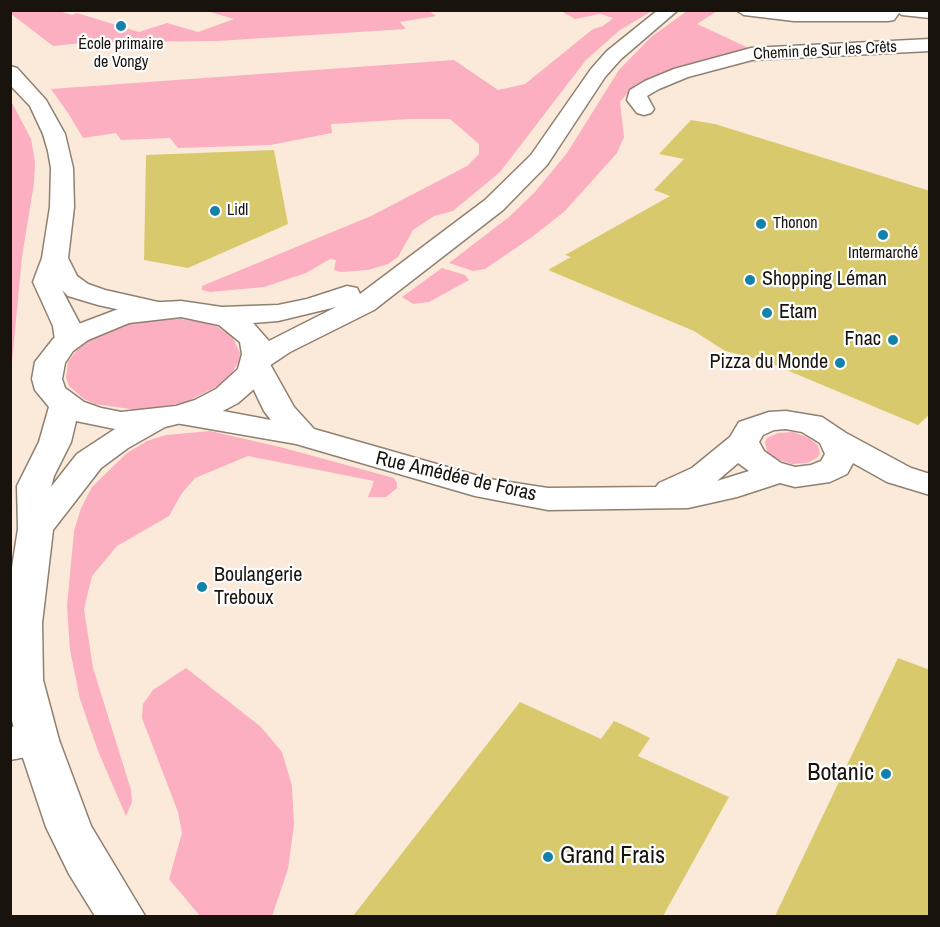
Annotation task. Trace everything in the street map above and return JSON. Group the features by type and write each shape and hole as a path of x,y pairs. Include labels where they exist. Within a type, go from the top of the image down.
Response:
{"street":[{"path":"411,266 314,306 265,314 219,316 191,310 158,310 109,320 69,340 53,356 47,373 50,390 65,404 84,414 135,421 173,416 206,407 227,396 249,376 256,362 280,346 364,304 411,266 475,221 511,189 550,145 598,74 614,55 670,10"},
{"path":"744,10 794,16 888,16 893,10"},
{"path":"902,10 930,14"},
{"name":"Chemin de Sur les Crêts","path":"644,109 637,100 637,94 652,85 681,73 751,54 930,45"},
{"path":"10,72 39,104 60,151 62,196 55,258 46,288 67,326 69,340"},
{"path":"55,258 66,280 78,290 98,297 158,310"},
{"name":"Rue Amédée de Foras","path":"219,316 237,324 250,334 257,347 256,362 280,411 303,436"},
{"path":"65,404 54,442 34,486 36,530 22,651 24,742 85,860 121,916"},
{"path":"36,530 89,461 117,441 173,416"},
{"name":"Rue Amédée de Foras","path":"173,416 212,418 303,436 507,493 569,500 647,498 711,493 777,473"},
{"path":"786,420 811,424 825,432 833,455 803,477 777,473 761,466 750,457 743,442 747,433 756,425 769,421 786,420"},
{"name":"Rue Amédée de Foras","path":"647,498 698,478 743,442"},
{"path":"833,455 914,480"}],"shaded area":[{"path":"11,10 59,11 72,15 77,13 139,32 167,23 198,32 234,19 207,11 428,10 436,16 400,22 406,29 217,41 92,42 53,46 10,13"},
{"path":"561,11 652,11 620,30 586,60 500,172 453,211 434,216 413,230 398,257 388,264 368,270 341,272 334,270 336,260 330,259 306,273 264,287 210,292 202,290 202,286 371,216 467,166 479,154 479,144 450,119 331,124 332,133 270,145 178,148 170,138 121,140 116,133 83,138 51,89 454,60 498,90 525,84 593,29 603,26 613,18 600,14 575,19"},
{"path":"687,11 717,11 697,24 751,49 676,68 632,88 620,102 624,137 617,153 565,211 485,269 473,271 449,263 509,217 535,192 567,153 619,70 651,37"},
{"path":"11,101 31,139 35,162 34,183 22,257 11,372"},
{"path":"442,268 465,275 469,280 429,302 413,304 402,297"},
{"path":"168,317 207,323 218,327 233,338 240,353 239,361 230,377 222,384 184,403 137,410 95,404 84,399 69,386 66,378 68,362 79,347 88,340 125,323"},
{"path":"210,431 280,447 394,478 397,488 386,497 368,497 374,481 248,456 195,478 182,493 169,516 117,546 92,576 84,609 93,668 131,790 132,802 126,816 98,751 80,699 70,650 67,606 74,531 81,508 92,487 127,453 147,441 166,435"},
{"path":"793,432 807,437 818,445 820,454 817,458 807,463 792,464 776,459 767,451 765,442 767,438 778,433"},
{"path":"186,668 261,727 282,752 292,786 294,825 288,869 272,916 200,916 169,879 182,833 178,812 142,718 143,704 153,690"}],"building":[{"name":"Shopping Léman","path":"691,120 715,124 930,191 930,414 918,425 765,361 725,351 694,331 548,270 571,257 565,255 670,196 654,190 684,159 659,154"},
{"name":"Lidl","path":"274,150 288,224 188,268 144,260 146,155"},
{"name":"Botanic","path":"898,658 930,670 930,916 775,916"},
{"name":"Grand Frais","path":"520,702 601,739 614,721 632,729 650,738 638,756 729,797 663,916 353,916"}],"place":[{"name":"École primaire de Vongy","path":"121,26"},
{"name":"Lidl","path":"215,211"},
{"name":"Thonon","path":"761,224"},
{"name":"Intermarché","path":"883,235"},
{"name":"Shopping Léman","path":"750,280"},
{"name":"Etam","path":"767,313"},
{"name":"Fnac","path":"893,340"},
{"name":"Pizza du Monde","path":"840,363"},
{"name":"Boulangerie Treboux","path":"202,587"},
{"name":"Botanic","path":"886,774"},
{"name":"Grand Frais","path":"548,857"}]}
